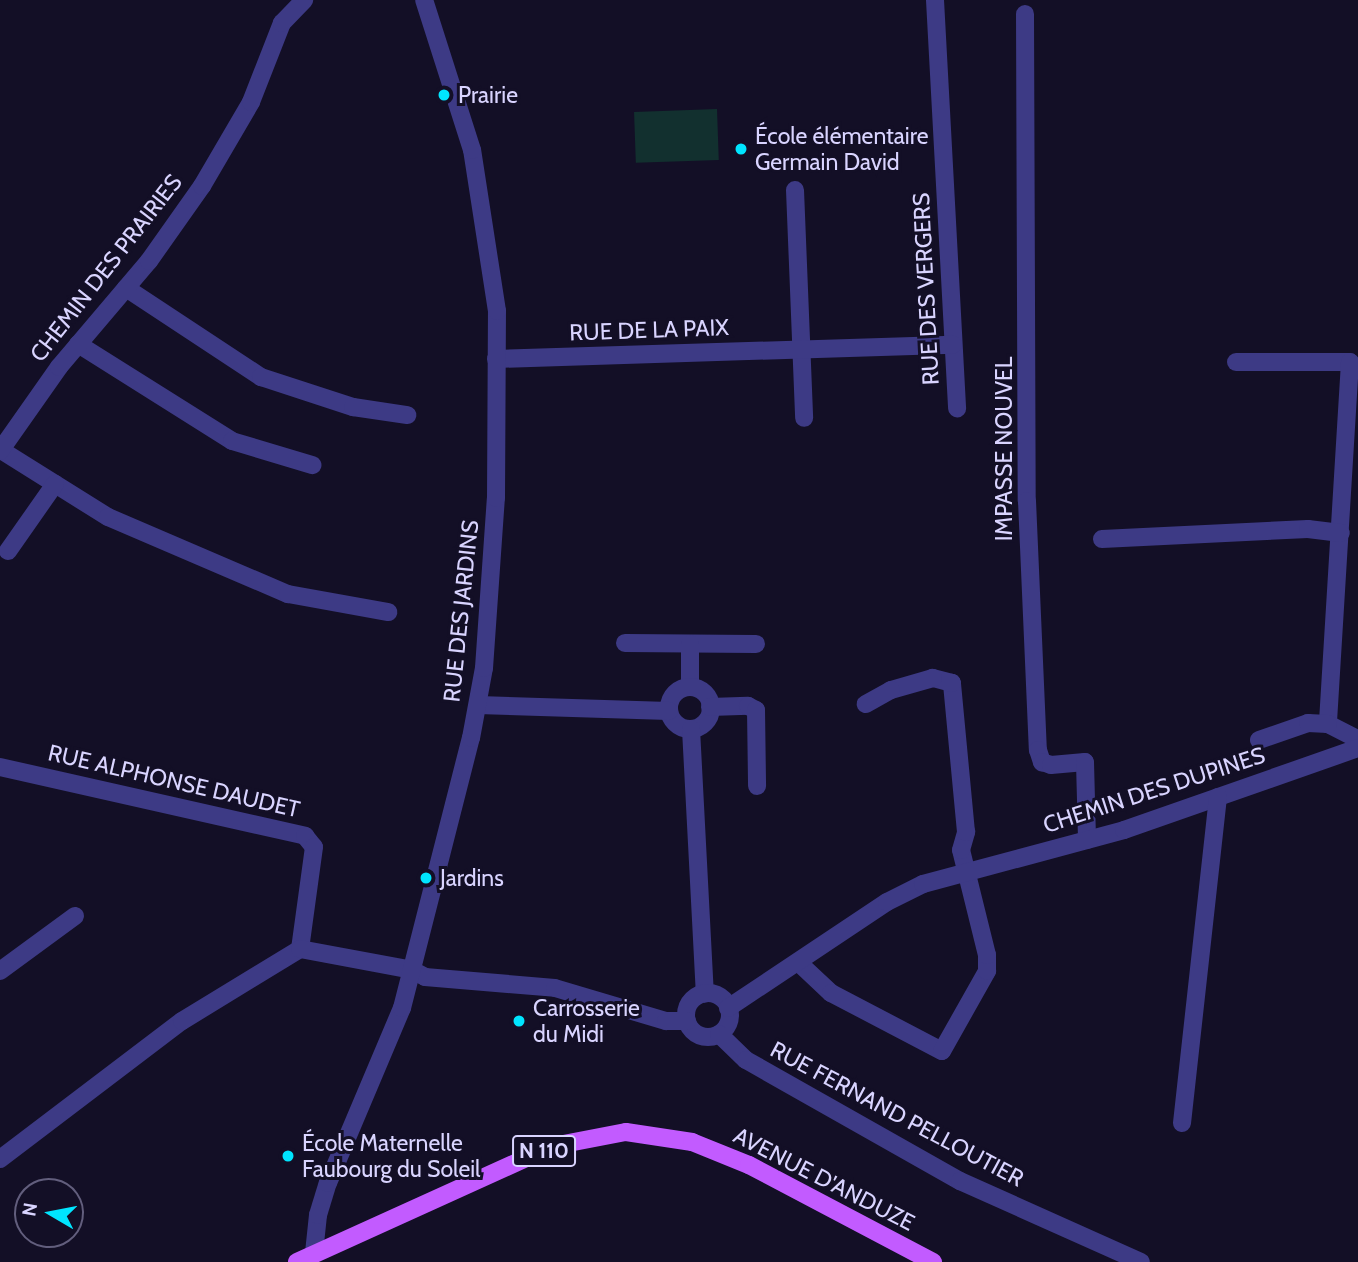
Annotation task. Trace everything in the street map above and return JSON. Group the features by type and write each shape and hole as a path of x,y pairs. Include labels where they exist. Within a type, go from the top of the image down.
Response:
{"main road":[{"name":"AVENUE D'ANDUZE","path":"314,1253 553,1146 587,1136 626,1132 692,1142 749,1165 933,1262"},
{"name":"N 110","path":"297,1262 314,1253"}],"street":[{"name":"CHEMIN DES PRAIRIES","path":"1,451 78,344 126,288 202,186 251,102 282,23 304,0"},
{"name":"RUE DES JARDINS","path":"314,1253 318,1215 328,1183 402,1007 478,705 496,506 496,311 472,150 424,0"},
{"name":"RUE DES VERGERS","path":"935,0 957,408"},
{"name":"IMPASSE NOUVEL","path":"1025,14 1027,501 1038,750 1042,762 1051,765 1085,762 1087,840"},
{"path":"795,190 804,349 804,418"},
{"path":"126,288 261,377 353,407 407,415"},
{"path":"78,344 232,441 312,466"},
{"name":"RUE DE LA PAIX","path":"496,359 953,345"},
{"path":"1236,362 1350,362 1328,724 1358,739"},
{"path":"1,451 108,517 288,594 388,612"},
{"path":"8,551 55,484"},
{"path":"1102,539 1308,529 1341,533"},
{"path":"625,643 756,644"},
{"path":"690,644 690,687"},
{"path":"799,963 831,993 942,1051 987,971 987,955 964,873 961,850 966,832 952,683 933,678 891,690 866,704"},
{"path":"690,687 703,691 710,707 703,725 691,729 677,724 669,711 671,699 690,687"},
{"path":"478,705 669,711"},
{"path":"710,707 748,706 756,710 757,786"},
{"name":"CHEMIN DES DUPINES","path":"1259,740 1308,723 1328,724"},
{"path":"691,729 705,994"},
{"name":"CHEMIN DES DUPINES","path":"728,1008 887,902 923,884 1087,840 1358,748"},
{"name":"RUE ALPHONSE DAUDET","path":"0,767 305,836 314,847 300,949"},
{"path":"1182,1123 1219,797"},
{"path":"0,971 75,916"},
{"path":"0,1159 182,1021 300,949 412,970 425,977 555,988 666,1021 687,1021"},
{"path":"705,994 719,997 728,1008 728,1023 712,1035 694,1032 687,1021 692,1000 705,994"},
{"name":"RUE FERNAND PELLOUTIER","path":"712,1035 746,1060 960,1181 1140,1262"}],"green space":[{"path":"717,109 719,160 636,163 634,112"}],"place":[{"name":"Prairie","path":"444,95"},
{"name":"École élémentaire Germain David","path":"741,149"},
{"name":"Jardins","path":"426,878"},
{"name":"Carrosserie du Midi","path":"519,1021"},
{"name":"École Maternelle Faubourg du Soleil","path":"288,1156"}]}
